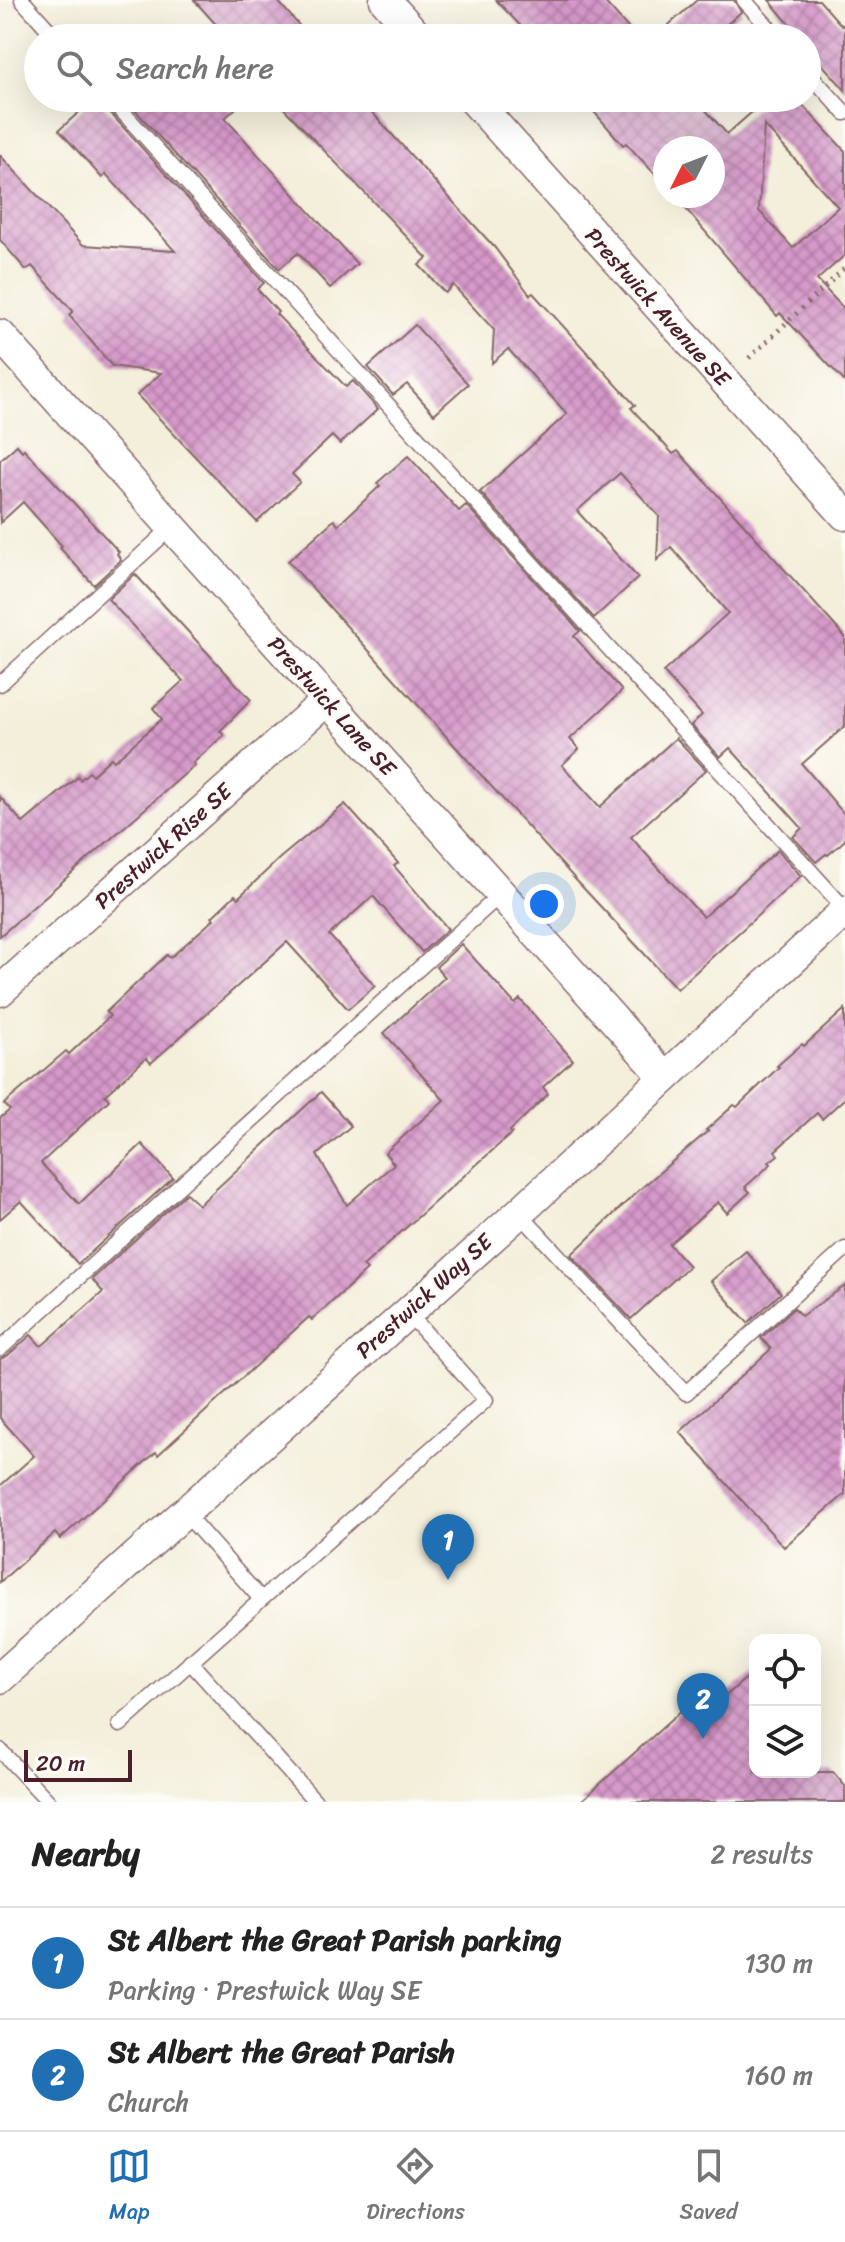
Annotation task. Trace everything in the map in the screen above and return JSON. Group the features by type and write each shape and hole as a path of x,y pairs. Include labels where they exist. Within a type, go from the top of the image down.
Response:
{"street":[{"path":"385,0 406,24"},
{"name":"Prestwick Avenue SE","path":"484,112 845,515"},
{"name":"Prestwick Lane SE","path":"0,335 665,1077"},
{"name":"Prestwick Rise SE","path":"0,991 327,700"},
{"name":"Prestwick Way SE","path":"0,1678 519,1213 845,910"}],"lane":[{"path":"22,0 43,24"},
{"path":"744,0 765,24"},
{"path":"821,86 845,113"},
{"path":"123,112 845,910"},
{"path":"0,684 172,527"},
{"path":"0,1349 501,894"},
{"path":"519,1213 686,1393 845,1249"},
{"path":"120,1725 486,1400 407,1312"},
{"path":"184,1512 261,1599"},
{"path":"190,1662 316,1802"},
{"path":"0,1750 49,1802"}],"path":[{"path":"724,381 845,268"}],"building":[{"path":"194,0 277,0 298,24 215,24"},
{"path":"496,0 603,0 624,24 519,24"},
{"path":"697,0 734,0 741,12 727,24 670,24"},
{"path":"769,0 819,0 842,26 845,23 845,90 821,63 821,24 789,24"},
{"path":"79,112 109,112 264,283 257,289 278,312 276,314 346,387 353,381 378,409 340,444 332,436 292,474 300,482 257,522 137,395 161,373 112,366 69,315 73,311 32,266 26,270 0,240 0,155 83,245 175,251 106,174 102,178 59,130"},
{"path":"137,112 232,112 225,118 357,264 330,288 298,253 279,269"},
{"path":"287,112 372,112 495,248 530,295 533,293 635,405 631,408 673,454 678,451 845,637 845,726 802,764 845,815 845,840 828,855 816,862 793,837 802,828 730,748 720,757 691,725 702,715 663,672 728,613 671,547 657,560 659,516 620,473 577,511 638,578 594,618 480,492 567,414 508,349 492,363 494,330 453,285 445,293 419,265 427,258"},
{"path":"594,112 707,112 727,134 752,112 809,112 845,151 845,255 817,280 845,310 845,382 780,313 777,316 685,208 725,208 725,136 653,136 653,172 626,143 623,145","holes":["764,125 838,207 793,248 759,211"]},
{"path":"415,325 468,384 434,414 407,384 393,395 368,367"},
{"path":"17,445 119,552 117,554 121,560 94,585 23,502 0,523 0,460"},
{"path":"408,456 459,511 466,505 580,631 574,636 622,691 570,739 579,749 562,765 600,807 676,738 706,770 631,837 671,882 703,917 778,850 801,876 677,989 288,561 334,520 338,525 380,486 377,483"},
{"path":"135,574 251,700 220,731 224,735 193,763 195,765 0,936 0,797 23,823 78,777 80,780 89,772 92,775 111,758 114,761 162,719 153,708 183,681 108,599"},
{"path":"345,804 398,863 394,866 448,929 422,952 373,896 329,935 375,986 348,1009 287,942 151,1063 146,1058 105,1095 109,1100 41,1163 79,1204 142,1144 173,1178 78,1264 21,1201 0,1219 0,1118 10,1110 4,1104 66,1051 69,1054 110,1016 106,1012 167,955 170,958 214,919 212,917 235,895 238,898"},
{"path":"461,944 515,1004 520,999 573,1060 543,1087 548,1094 510,1131 512,1133 363,1266 367,1270 312,1320 309,1317 158,1455 156,1452 60,1539 55,1533 0,1582 0,1486 34,1456 0,1418 0,1359 31,1335 41,1346 44,1344 103,1292 92,1279 186,1193 199,1205 321,1092 351,1126 317,1155 347,1205 394,1164 385,1153 444,1100 384,1033 445,977 436,967"},
{"path":"845,1009 845,1098 822,1119 817,1113 775,1151 778,1155 769,1162 771,1164 745,1187 750,1192 727,1213 718,1202 669,1244 689,1266 631,1319 571,1255 734,1105 737,1107 777,1066"},
{"path":"746,1251 781,1293 748,1323 711,1281"},
{"path":"845,1286 845,1494 784,1547 680,1432 771,1349 761,1338 794,1308 801,1316"},
{"path":"749,1675 749,1778 821,1778 821,1772 833,1772 845,1786 845,1802 580,1802 691,1702 703,1716"}],"place":[{"name":"St Albert the Great Parish parking","path":"448,1580"},
{"name":"St Albert the Great Parish","path":"703,1739"}]}
